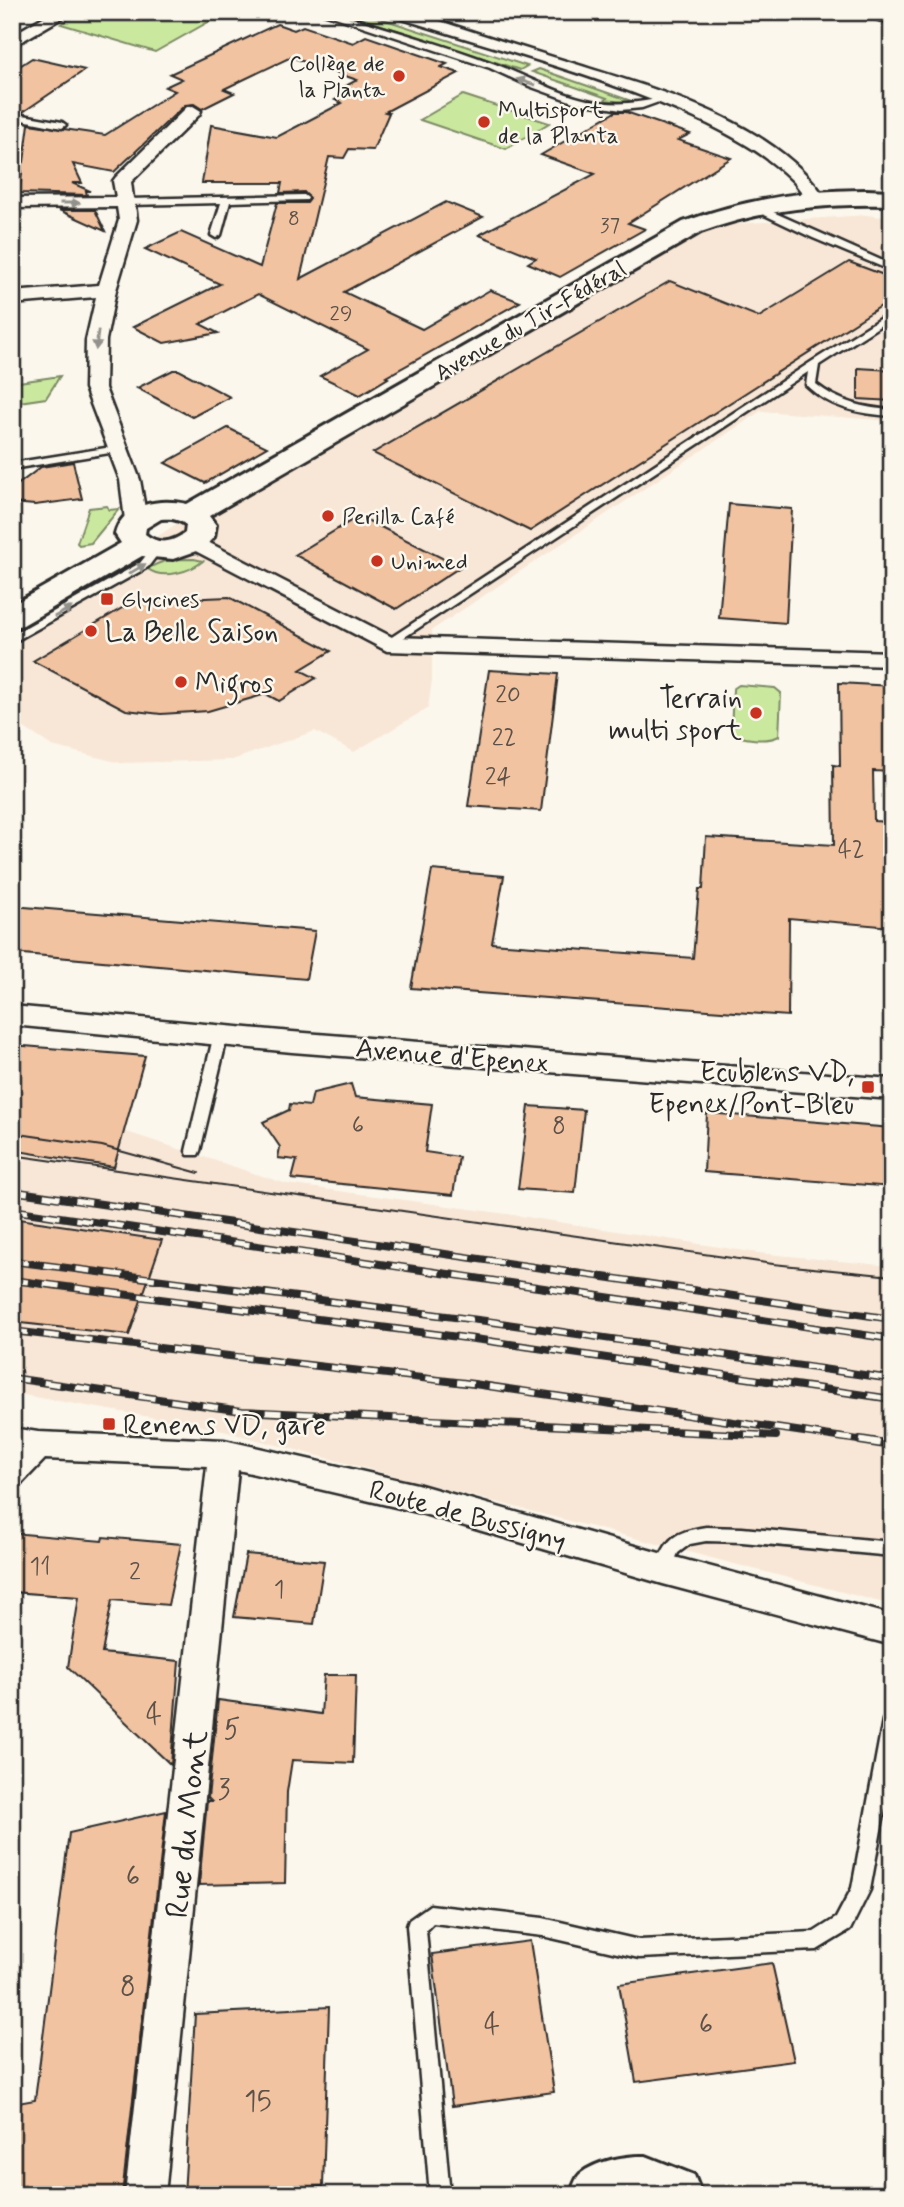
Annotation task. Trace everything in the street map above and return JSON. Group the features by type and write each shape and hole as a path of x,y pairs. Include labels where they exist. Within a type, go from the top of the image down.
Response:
{"main road":[{"path":"879,12 892,18"},
{"name":"Avenue du Tir-Fédéral","path":"144,539 176,549 192,528 692,227 755,207 815,196 892,198"},
{"path":"12,618 144,539 161,510 192,528"},
{"path":"598,2195 622,2184 646,2183 674,2195"}],"street":[{"path":"15,37 64,12"},
{"path":"395,12 663,99 721,124 796,173 815,196"},
{"path":"144,539 130,480 95,388 96,340 107,290 128,220 128,202 122,181 193,111"},
{"path":"12,203 128,202"},
{"path":"12,298 107,290"},
{"path":"192,528 387,644 892,659"},
{"name":"Avenue d'Epenex","path":"12,1015 292,1042 892,1089"},
{"path":"12,1472 25,1443"},
{"name":"Route de Bussigny","path":"25,1443 224,1452 418,1498 663,1569 892,1630"},
{"name":"Rue du Mont","path":"145,2195 224,1452"}],"lane":[{"path":"324,12 493,66 510,76 590,103 639,106 663,99"},
{"path":"12,115 62,125"},
{"path":"128,202 304,198"},
{"path":"216,235 226,201"},
{"path":"755,207 892,268"},
{"path":"387,644 892,314"},
{"path":"814,364 811,385 828,399 851,409 892,413"},
{"path":"12,466 118,449"},
{"path":"12,640 144,565 144,539"},
{"path":"193,1151 221,1034"},
{"path":"663,1569 671,1548 686,1537 706,1534 892,1549"},
{"path":"440,2195 416,1926 430,1914 543,1927 639,1949 817,1941 843,1924 861,1890 892,1720"}],"shaded area":[{"path":"866,215 892,218 892,421 761,411 432,630 432,680 428,708 354,752 315,731 232,760 120,763 52,746 12,720 12,634 191,514 692,227"},
{"path":"12,1100 71,1114 287,1184 507,1214 758,1253 891,1266 892,1605 208,1427 12,1393"}],"green space":[{"path":"81,12 226,12 155,52 61,24"},
{"path":"341,12 361,12 527,66 520,70"},
{"path":"539,69 637,104 605,100 607,98 532,72"},
{"name":"Multisport de la Planta","path":"463,95 549,123 506,149 420,120"},
{"path":"60,376 46,398 12,403 12,388 19,382"},
{"path":"107,506 109,510 119,509 91,543 79,545 77,543 89,508"},
{"path":"164,561 203,561 176,573 161,574 148,569"},
{"name":"Terrain multi sport","path":"739,685 775,688 781,693 779,736 754,739 731,732 733,689"}],"building":[{"path":"277,24 294,30 303,26 353,43 366,36 447,64 441,67 459,73 385,112 389,113 373,150 349,149 344,158 329,157 300,279 446,202 483,217 344,292 422,329 490,290 520,302 386,377 388,378 360,395 320,376 368,349 258,294 200,324 218,333 164,343 133,327 220,284 145,249 181,232 260,267 277,203 307,203 310,199 304,192 280,193 282,183 202,183 211,125 277,137 342,103 335,100 352,91 342,88 357,80 291,57 224,89 234,93 202,109 194,104 185,105 114,172 73,164 82,183 72,183 90,191 86,191 87,195 19,193 22,172 16,158 24,162 29,124 105,135 175,91 165,87 182,79 170,74"},
{"path":"32,58 85,70 23,112 12,110 12,71"},
{"path":"615,112 626,112 690,134 678,140 731,158 628,223 645,229 560,277 528,263 536,258 479,235 595,174 541,155"},
{"path":"59,210 95,210 105,231"},
{"path":"849,262 892,278 892,299 530,531 373,453 670,281 759,317"},
{"path":"858,368 892,370 892,401 858,399"},
{"path":"173,370 179,370 230,397 192,417 137,388"},
{"path":"228,428 267,447 205,483 165,463"},
{"path":"73,462 82,499 35,505 12,503 12,489 41,467"},
{"path":"729,504 792,509 786,623 719,618"},
{"name":"Unimed","path":"359,516 460,567 396,609 295,555"},
{"path":"229,597 331,651 300,670 316,678 279,701 266,694 208,711 161,714 126,710 33,661 134,601"},
{"path":"489,670 558,674 541,811 468,806"},
{"path":"839,683 892,686 892,772 873,771 874,821 889,822 892,927 789,918 788,1016 411,988 432,870 504,876 492,943 693,958 699,889 703,889 706,837 834,845 833,765 840,766"},
{"path":"12,906 315,931 306,979 12,953"},
{"path":"12,1045 145,1056 114,1167 12,1150"},
{"path":"351,1084 355,1097 432,1104 425,1152 459,1157 453,1195 292,1179 297,1160 278,1158 280,1147 263,1122 289,1110 290,1104 310,1106 313,1093"},
{"path":"529,1106 584,1110 575,1193 518,1189"},
{"path":"707,1113 892,1128 892,1187 704,1172"},
{"path":"12,1218 162,1240 129,1335 12,1322"},
{"path":"12,1533 102,1541 103,1537 181,1544 168,1605 112,1600 102,1653 179,1661 171,1765 68,1667 79,1597 12,1592"},
{"path":"246,1554 324,1561 314,1624 234,1617"},
{"path":"324,1675 356,1675 353,1763 292,1760 287,1792 285,1883 199,1885 207,1801 211,1801 208,1798 218,1700 321,1714"},
{"path":"166,1811 122,2195 12,2195 12,2104 35,2100 69,1833"},
{"path":"530,1941 554,2092 452,2106 432,1954"},
{"path":"772,1963 794,2061 636,2082 619,1984"},
{"path":"329,2007 323,2186 227,2195 184,2195 195,2014"}],"tram line":[{"path":"12,1133 102,1146 199,1173"},
{"path":"12,1155 773,1264 892,1276"}],"railway":[{"path":"12,1191 892,1319"},
{"path":"12,1210 892,1339"},
{"path":"12,1261 486,1321 892,1379"},
{"path":"12,1280 482,1340 892,1399"},
{"path":"12,1331 474,1384 872,1442"},
{"path":"12,1378 242,1411 776,1436"},
{"path":"860,1440 892,1445"}],"place":[{"name":"Collège de la Planta","path":"399,76"},
{"name":"Multisport de la Planta","path":"484,122"},
{"name":"Perilla Café","path":"328,516"},
{"name":"Unimed","path":"377,561"},
{"name":"Glycines","path":"107,599"},
{"name":"La Belle Saison","path":"91,631"},
{"name":"Migros","path":"181,682"},
{"name":"Terrain multi sport","path":"756,713"},
{"name":"Ecublens VD, Epenex/Pont-Bleu","path":"868,1087"},
{"name":"Renens VD, gare","path":"109,1424"}]}
